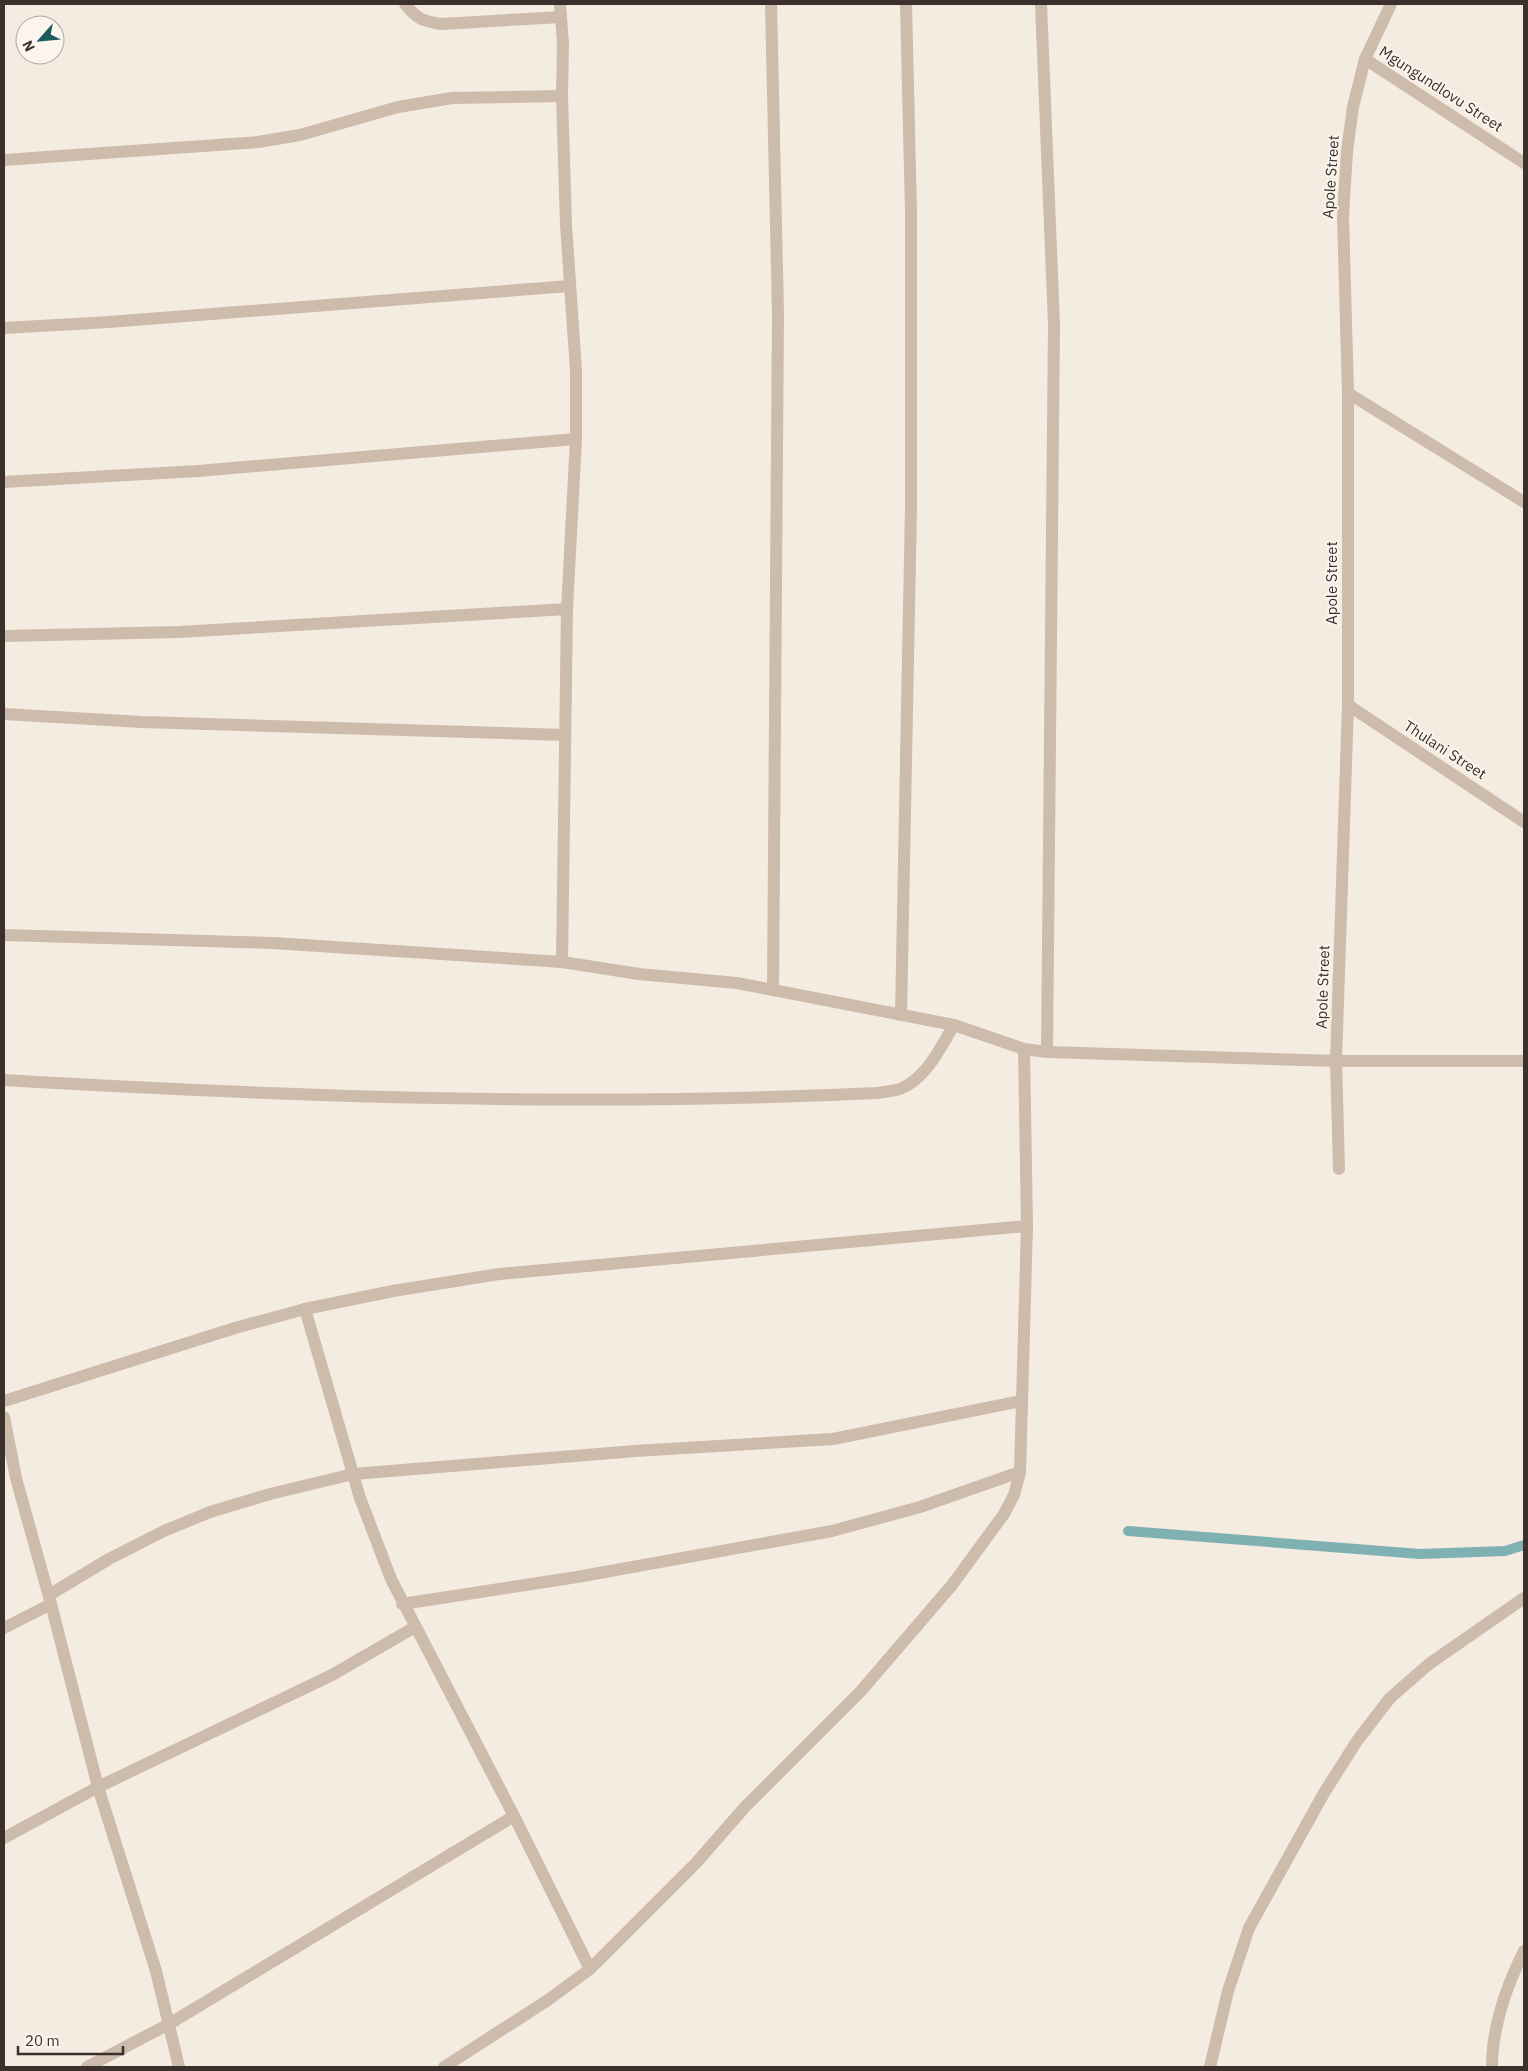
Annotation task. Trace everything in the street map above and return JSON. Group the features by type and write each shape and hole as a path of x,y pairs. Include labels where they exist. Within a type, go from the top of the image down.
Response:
{"street":[{"path":"405,4 413,14 424,21 441,24 562,17"},
{"path":"560,4 562,17 562,96 566,225 576,370 576,439 567,609 562,962"},
{"path":"771,4 778,314 773,990"},
{"path":"901,1015 911,507 911,211 906,4"},
{"path":"1041,4 1054,324 1047,1052"},
{"name":"Apole Street","path":"1339,1169 1336,1061 1348,705 1348,393 1343,216 1353,107 1365,59 1391,4"},
{"name":"Mgungundlovu Street","path":"1365,59 1524,163"},
{"path":"4,160 258,142 300,135 398,107 452,98 562,96"},
{"path":"4,328 109,322 570,286"},
{"path":"1348,393 1524,502"},
{"path":"4,482 198,471 576,439"},
{"path":"4,636 179,632 567,609"},
{"name":"Thulani Street","path":"1348,705 1524,822"},
{"path":"4,714 142,722 565,735"},
{"path":"4,935 273,944 562,962 639,974 737,983 954,1025 1024,1049 1047,1052 1336,1061 1524,1061"},
{"path":"4,1080 270,1094 531,1100 877,1093 900,1089 918,1077 928,1067 954,1025"},
{"path":"444,2067 548,2000 590,1969 696,1863 745,1807 861,1691 952,1585 1004,1514 1014,1495 1020,1472 1027,1226 1024,1049"},
{"path":"4,1401 176,1346 305,1309 499,1274 1027,1226"},
{"path":"305,1309 353,1474 375,1541 402,1604 514,1816 590,1969"},
{"path":"4,1628 109,1559 164,1531 210,1512 270,1494 353,1474 635,1451 833,1439 1021,1402"},
{"path":"4,1417 6,1443 50,1599 98,1787 156,1971 179,2067"},
{"path":"402,1604 577,1577 832,1531 920,1507 1020,1472"},
{"path":"1210,2067 1228,1991 1249,1928 1324,1793 1357,1740 1390,1698 1429,1664 1524,1598"},
{"path":"4,1838 98,1787 332,1675 415,1627"},
{"path":"87,2067 169,2024 514,1816"},
{"path":"1492,2067 1492,2055 1500,2007 1524,1951"}],"waterway":[{"path":"1128,1531 1420,1554 1505,1551 1524,1545"}]}
